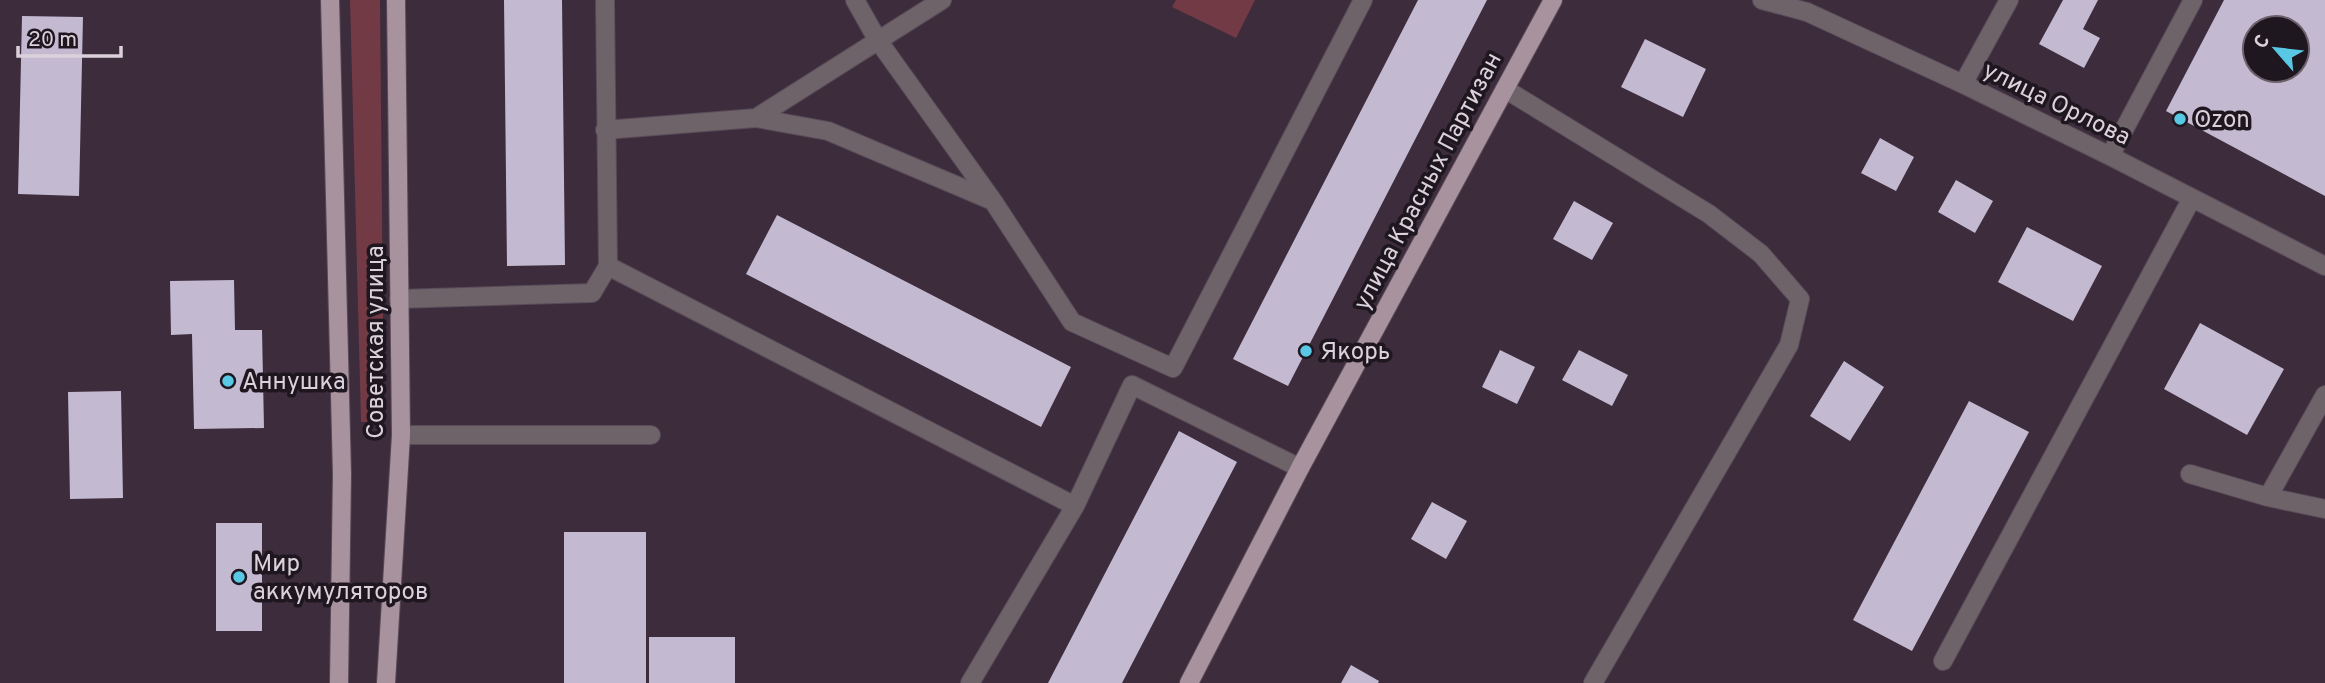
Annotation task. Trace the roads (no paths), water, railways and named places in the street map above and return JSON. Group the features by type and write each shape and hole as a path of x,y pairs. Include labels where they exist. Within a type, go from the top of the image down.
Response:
{"main road":[{"name":"Советская улица","path":"330,0 342,474 339,683"},
{"name":"Советская улица","path":"386,683 401,435 396,0"},
{"name":"улица Красных Партизан","path":"1189,683 1300,468 1553,0"}],"street":[{"path":"399,299 592,293 608,266 605,0"},
{"path":"855,0 877,39 993,201 1072,322 1173,368 1363,0"},
{"path":"756,118 942,0"},
{"name":"улица Орлова","path":"1762,0 1807,12 1963,84 2325,266"},
{"path":"1963,84 2009,0"},
{"path":"2110,156 2193,0"},
{"path":"1504,89 1709,214 1760,254 1800,299 1789,345 1593,683"},
{"path":"605,130 756,118 828,131 993,201"},
{"path":"1942,661 2192,198"},
{"path":"608,266 1075,506"},
{"path":"970,683 1075,506 1132,385 1300,468"},
{"path":"2268,497 2325,395"},
{"path":"401,435 651,435"},
{"path":"2190,474 2268,497 2325,509"}],"place":[{"name":"Ozon","path":"2180,119"},
{"name":"Якорь","path":"1306,351"},
{"name":"Аннушка","path":"228,381"},
{"name":"Мир аккумуляторов","path":"239,577"}]}
